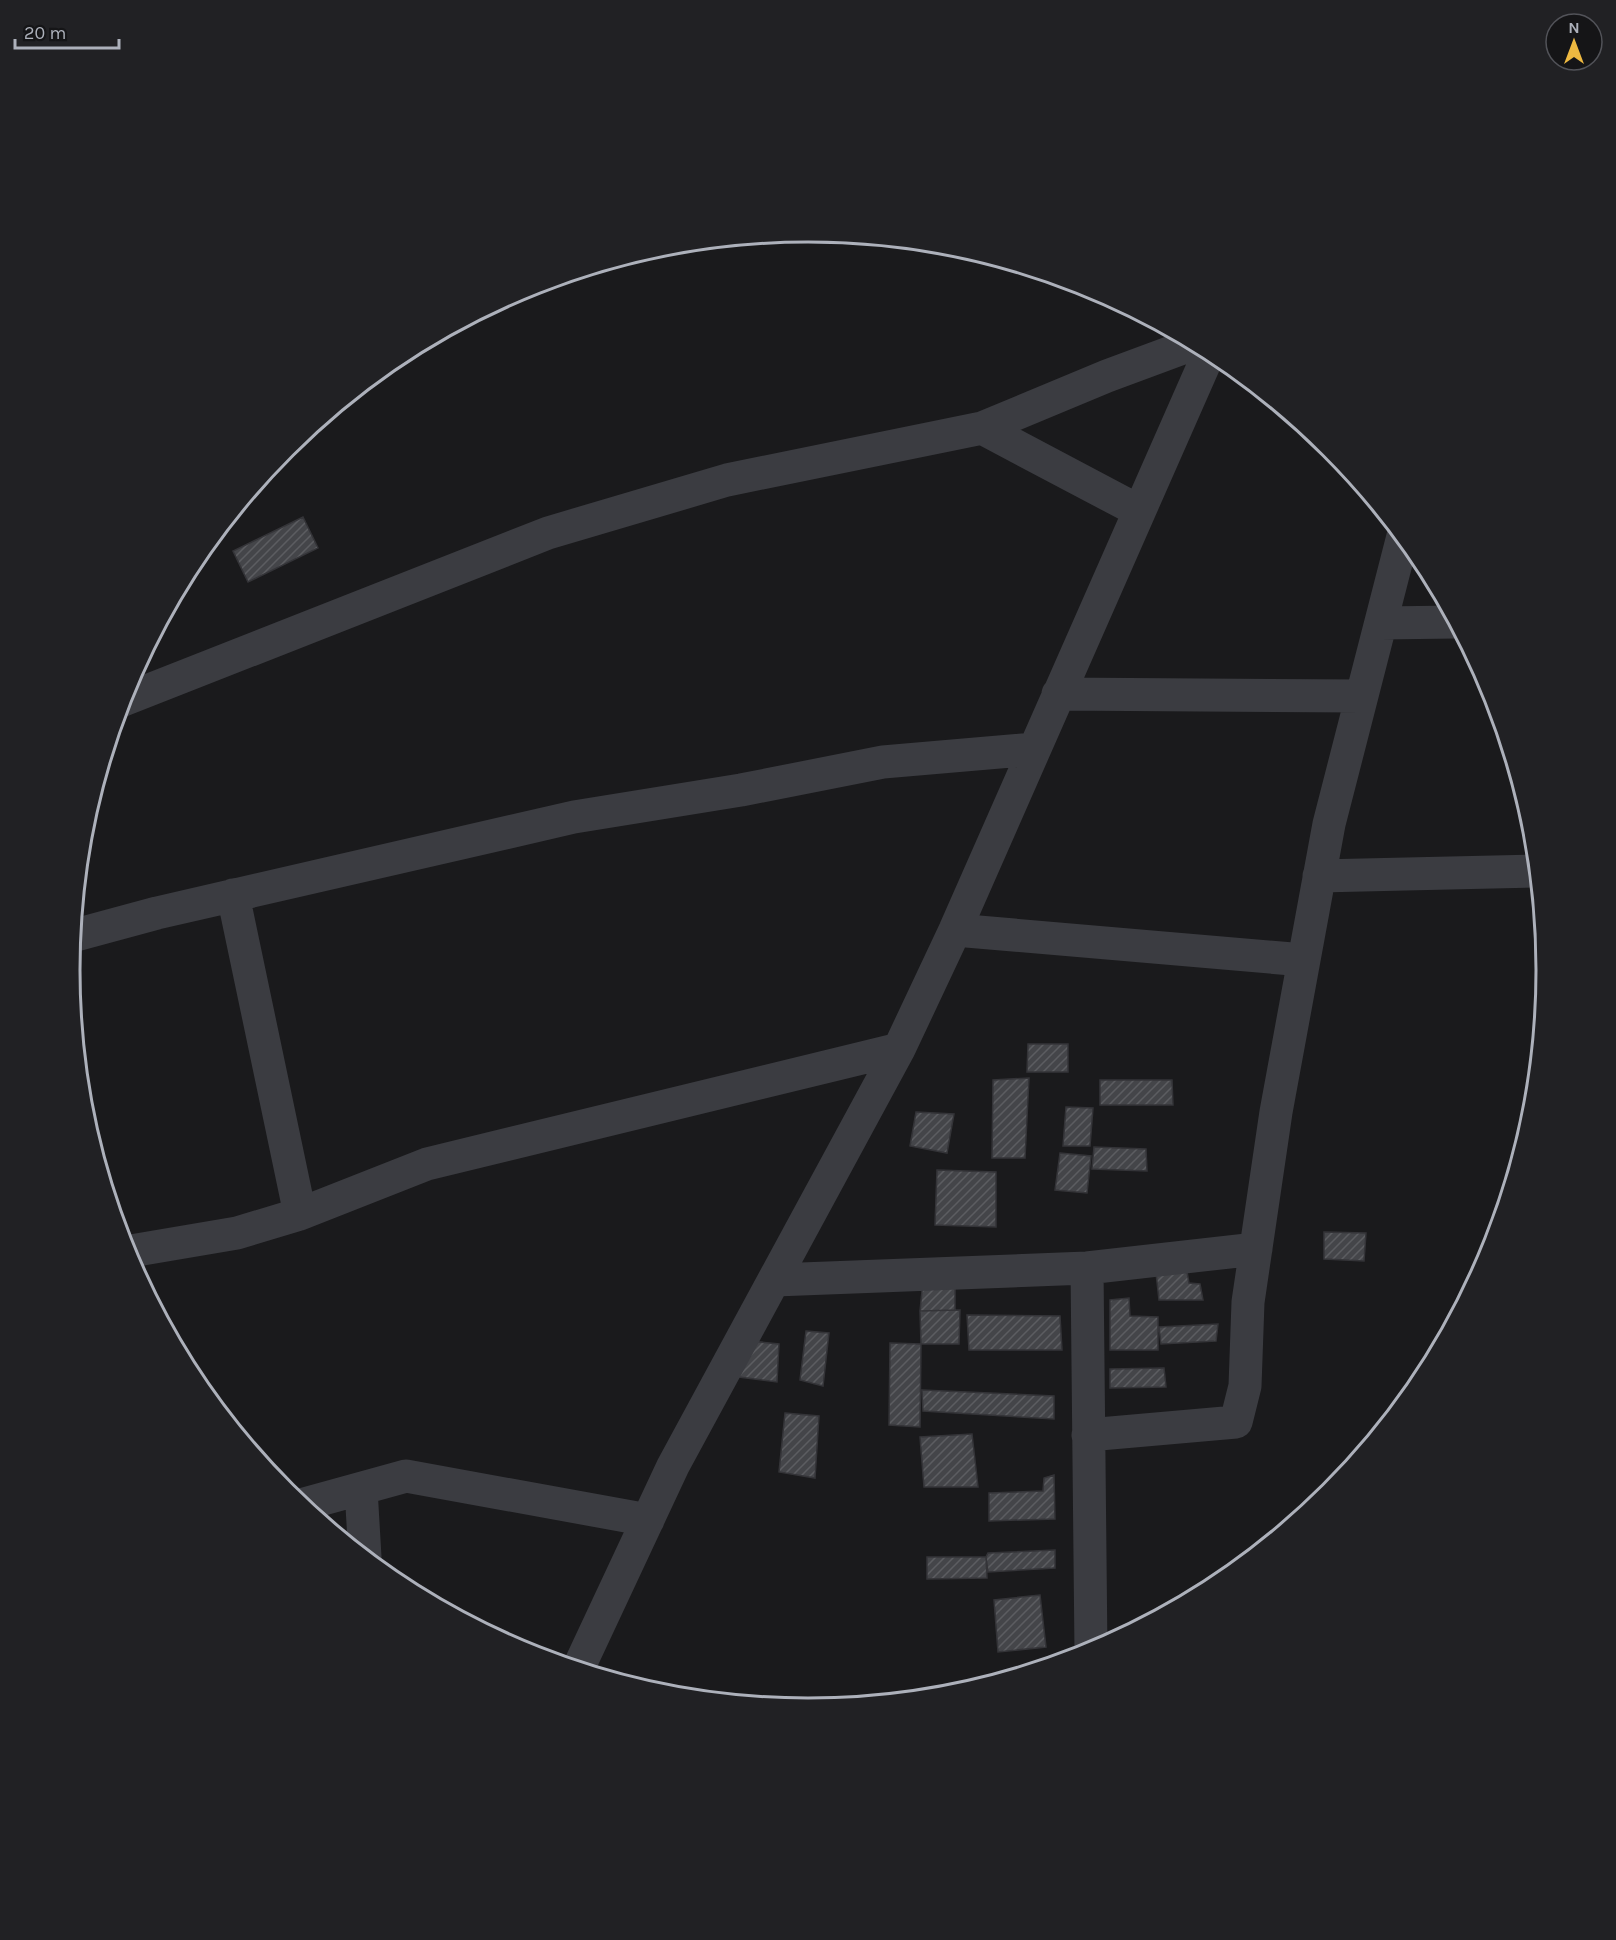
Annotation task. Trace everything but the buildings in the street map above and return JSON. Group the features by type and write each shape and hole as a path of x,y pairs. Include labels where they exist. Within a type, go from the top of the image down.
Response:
{"street":[{"path":"133,696 548,532 727,480 982,428 1107,376 1185,347"},
{"path":"581,1662 674,1466 899,1049 955,930 1206,360"},
{"path":"982,428 1139,511"},
{"path":"1088,1436 1236,1422 1245,1386 1248,1302 1276,1112 1319,876 1329,824 1400,546"},
{"path":"1381,623 1447,622"},
{"path":"1058,694 1362,696"},
{"path":"81,934 233,895 574,817 741,790 883,762 1034,749"},
{"path":"1319,876 1530,872"},
{"path":"233,895 300,1214"},
{"path":"955,930 1304,960"},
{"path":"136,1250 237,1233 300,1214 427,1164 899,1049"},
{"path":"775,1280 1087,1268 1256,1249"},
{"path":"1087,1268 1091,1641"},
{"path":"311,1502 406,1476 648,1520"},
{"path":"361,1488 364,1547"}]}
